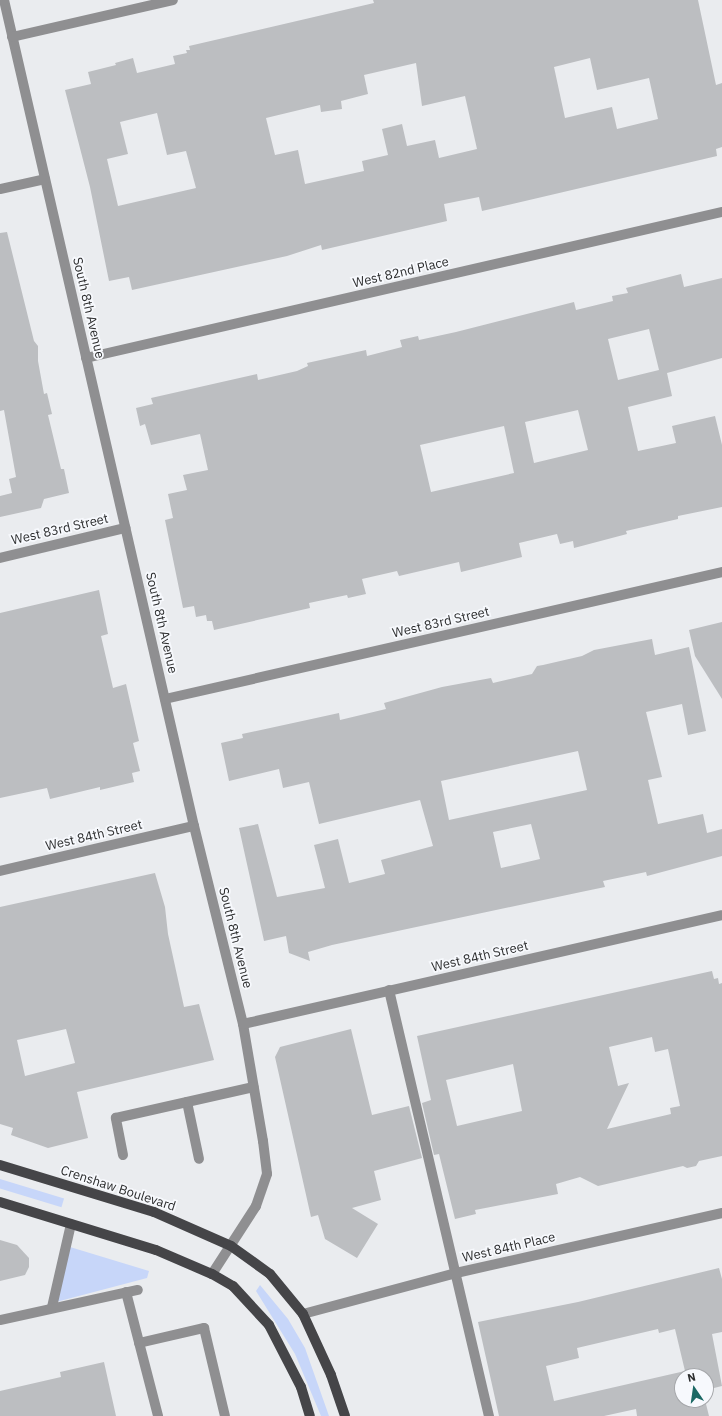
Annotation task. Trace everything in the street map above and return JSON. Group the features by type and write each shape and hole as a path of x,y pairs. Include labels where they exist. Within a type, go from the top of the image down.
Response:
{"main road":[{"name":"Crenshaw Boulevard","path":"0,1165 154,1212 230,1246 270,1274 304,1314 331,1375 344,1416"},
{"path":"0,1202 156,1250 212,1274 233,1286 269,1325 301,1387 310,1416"}],"street":[{"name":"South 8th Avenue","path":"4,0 194,826 243,1024 254,1087 267,1174 254,1211 212,1274"},
{"path":"12,37 173,0"},
{"path":"0,190 45,179"},
{"name":"West 82nd Place","path":"86,358 722,212"},
{"name":"West 83rd Street","path":"0,558 125,528"},
{"name":"West 83rd Street","path":"165,699 722,572"},
{"name":"West 84th Street","path":"0,871 194,826"},
{"name":"West 84th Street","path":"243,1024 722,915"},
{"path":"389,990 489,1416"},
{"path":"123,1155 116,1118 254,1087"},
{"path":"187,1102 199,1159"},
{"name":"West 84th Place","path":"304,1314 456,1273 722,1213"},
{"path":"52,1308 70,1224"},
{"path":"0,1320 138,1290"},
{"path":"126,1292 158,1416"},
{"path":"138,1343 204,1328 225,1416"}],"shaded area":[{"path":"0,1179 64,1199 61,1207 0,1188"},
{"path":"70,1247 149,1271 147,1278 56,1302"},
{"path":"260,1285 288,1319 305,1348 329,1416 321,1416 295,1354 256,1291"}],"building":[{"path":"373,0 698,0 716,85 722,83 722,147 716,149 717,156 482,211 479,197 444,204 447,221 322,250 321,245 287,256 132,290 129,277 109,281 90,187 65,90 91,84 88,72 116,65 115,63 133,58 137,73 175,64 173,56 187,53 186,50 190,50 189,46 374,3","holes":["590,58 597,90 649,78 658,119 617,129 612,107 565,118 554,67","416,63 422,106 465,96 477,149 439,158 435,140 407,146 402,124 382,129 388,155 362,161 364,171 305,184 298,150 275,155 266,118 320,105 321,112 342,109 341,101 368,94 364,75","157,113 167,155 186,151 196,188 118,206 107,159 128,154 120,122"]},
{"path":"7,232 34,341 38,346 38,361 44,394 47,393 52,414 48,415 61,469 64,469 69,493 44,499 41,508 0,517 0,496 12,493 9,479 16,477 4,410 0,411 0,233"},
{"path":"681,274 684,287 722,278 722,358 667,373 672,396 628,407 638,451 676,443 672,426 715,416 722,445 722,507 678,516 678,519 626,531 627,534 574,548 573,541 560,544 557,534 519,543 522,557 461,572 459,562 399,576 397,571 362,579 366,594 348,598 347,595 309,603 310,608 214,630 212,621 207,621 206,615 196,617 194,606 183,608 165,520 173,518 168,494 187,490 183,475 208,470 200,434 151,445 145,424 140,426 136,408 153,404 151,398 257,374 258,380 297,371 308,366 307,363 366,350 367,356 402,347 400,340 418,336 419,340 456,332 574,302 576,310 613,301 612,296 628,293 626,288","holes":["649,329 659,370 618,380 608,339","578,410 588,450 534,463 525,422","504,426 514,473 431,492 420,445"]},
{"path":"99,590 108,634 101,636 113,688 126,684 139,741 133,743 140,771 132,773 134,782 100,790 100,787 50,799 47,788 0,798 0,613"},
{"path":"722,622 722,699 695,656 689,630"},
{"path":"652,639 655,655 689,647 706,731 688,735 682,704 646,712 662,777 648,780 658,824 703,814 707,833 722,829 722,856 647,876 646,872 603,881 605,887 332,945 308,952 310,961 289,953 286,936 264,941 239,828 258,824 277,897 325,888 314,845 338,839 349,883 385,874 381,860 433,846 420,800 319,824 309,782 283,788 279,769 229,781 221,743 243,738 242,734 339,713 340,720 386,709 384,703 442,687 491,678 493,683 532,674 537,666 582,656 594,650","holes":["578,751 587,790 449,820 441,781","531,824 540,859 501,868 493,832"]},
{"path":"155,873 165,907 168,934 184,1007 199,1004 214,1060 77,1092 88,1138 48,1148 11,1135 13,1128 0,1124 0,907","holes":["66,1029 75,1063 25,1076 17,1040"]},
{"path":"712,971 714,979 718,978 719,984 722,983 722,1156 699,1161 696,1166 687,1168 683,1166 598,1186 580,1177 556,1184 558,1194 475,1210 476,1214 455,1219 439,1154 434,1155 422,1103 431,1100 417,1036","holes":["652,1037 655,1052 668,1049 680,1106 670,1108 671,1114 607,1129 629,1083 618,1086 609,1047","513,1064 522,1111 457,1126 446,1080"]},
{"path":"351,1029 372,1115 409,1106 422,1158 374,1171 381,1200 352,1208 378,1224 357,1258 325,1239 318,1215 311,1217 275,1057 280,1047"},
{"path":"0,1240 17,1245 29,1258 29,1267 25,1275 0,1281"},
{"path":"719,1268 722,1279 722,1332 712,1334 722,1386 714,1388 714,1368 684,1368 675,1329 659,1333 658,1329 577,1348 579,1358 546,1366 554,1401 674,1374 674,1408 707,1408 709,1416 637,1416 636,1409 604,1416 499,1416 478,1322 578,1302"},
{"path":"104,1362 116,1416 0,1416 0,1391 61,1377 60,1372"}]}
